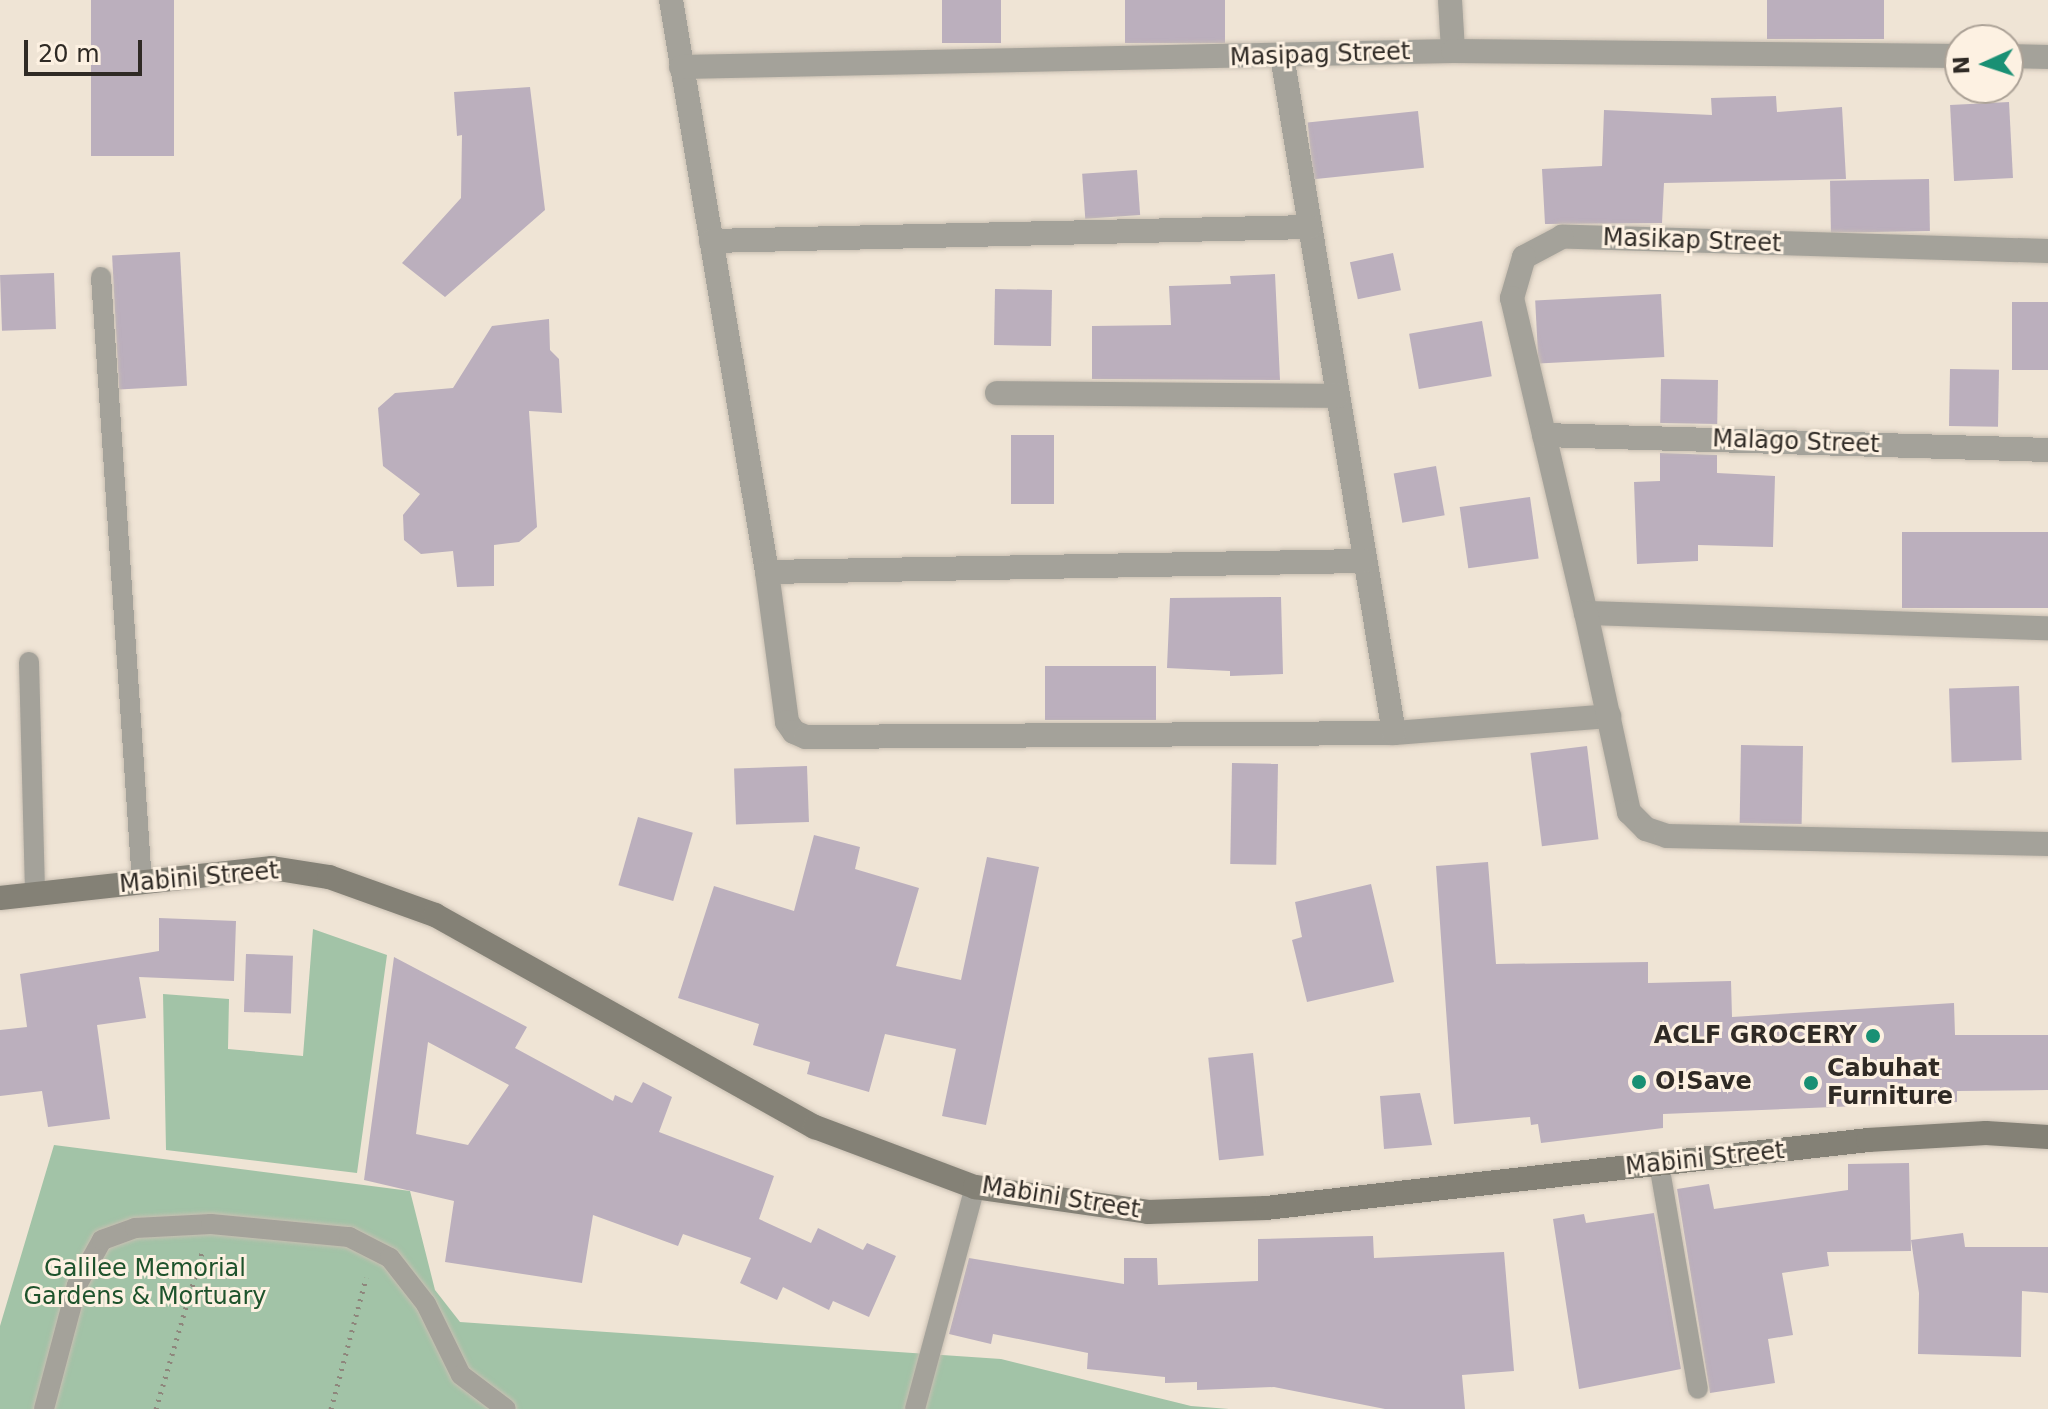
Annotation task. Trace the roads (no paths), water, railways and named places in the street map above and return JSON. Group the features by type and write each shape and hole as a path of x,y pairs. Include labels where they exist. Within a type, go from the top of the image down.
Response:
{"main road":[{"name":"Mabini Street","path":"0,898 272,868 356,886 435,915 815,1127 975,1187 1163,1211 1266,1208 1868,1140 1986,1133 2048,1137"}],"street":[{"path":"671,0 767,572 787,722 806,737 1394,733 1609,716"},
{"path":"1450,0 1453,51"},
{"name":"Masipag Street","path":"681,67 1453,51 1944,56"},
{"path":"1282,56 1394,733"},
{"path":"2024,56 2048,57"},
{"path":"711,241 1310,227"},
{"name":"Masikap Street","path":"2048,251 1562,237 1524,257 1512,298 1629,812 1646,829 1667,836 2048,844"},
{"path":"997,393 1337,396"},
{"name":"Malago Street","path":"1544,435 2048,450"},
{"path":"767,572 1364,561"},
{"path":"1586,613 2048,628"}],"lane":[{"path":"101,277 142,883"},
{"path":"29,662 35,893"},
{"path":"1659,1164 1698,1389"},
{"path":"915,1409 975,1187"},
{"path":"44,1409 77,1285 102,1240 135,1228 211,1224 349,1237 390,1258 426,1304 461,1375 506,1409"}],"place":[{"name":"ACLF GROCERY","path":"1873,1036"},
{"name":"O!Save","path":"1639,1082"},
{"name":"Cabuhat Furniture","path":"1811,1083"}],"park label":[{"name":"Galilee Memorial Gardens & Mortuary","path":"145,1283"}]}
